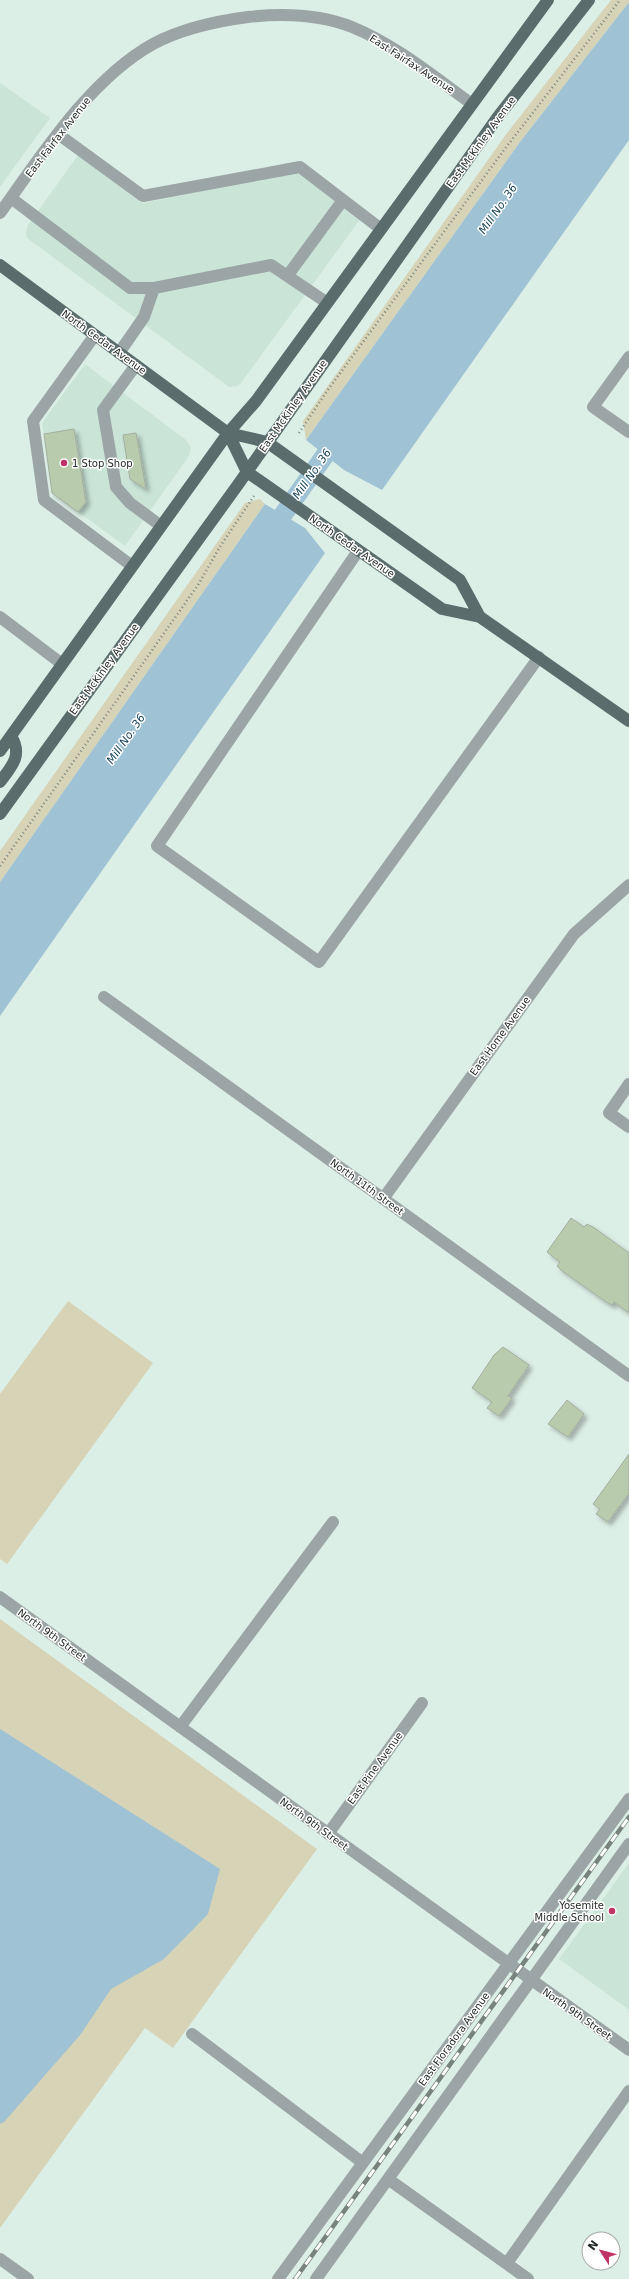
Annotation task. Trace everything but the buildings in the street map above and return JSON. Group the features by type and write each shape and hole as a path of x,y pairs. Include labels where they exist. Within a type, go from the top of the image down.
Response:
{"main road":[{"path":"0,752 228,433 256,401 326,302 548,0"},
{"name":"East McKinley Avenue","path":"0,814 247,472 498,118 589,0"},
{"name":"North Cedar Avenue","path":"0,265 228,433 267,442 460,580 480,617"},
{"name":"North Cedar Avenue","path":"228,433 247,472 442,609 480,617 629,721"},
{"path":"0,782 12,765 17,752 16,744 11,736"}],"street":[{"name":"East Fairfax Avenue","path":"0,213 58,134 87,98 118,70 152,45 176,34 233,19 274,14 311,16 351,27 377,39 472,104"},
{"path":"58,134 143,196 300,167 381,229"},
{"path":"11,198 130,288 154,288 271,265 326,302"},
{"path":"288,275 343,200"},
{"path":"119,353 144,318 154,288"},
{"path":"95,335 33,421 44,500 132,566"},
{"path":"629,357 593,407 629,432"},
{"path":"136,365 103,410 116,487 130,503 161,526"},
{"path":"358,551 157,846 319,962 539,657"},
{"path":"0,617 62,664"},
{"name":"East Home Avenue","path":"384,1199 574,934 629,885"},
{"name":"North 11th Street","path":"104,997 629,1376"},
{"path":"629,1084 609,1112 629,1127"},
{"path":"180,1727 333,1522"},
{"name":"North 9th Street","path":"0,1597 508,1965 629,2050"},
{"name":"East Pine Avenue","path":"328,1834 422,1703"},
{"name":"East Floradora Avenue","path":"278,2279 629,1799"},
{"path":"316,2279 629,1844"},
{"path":"192,2034 363,2163"},
{"path":"507,2264 629,2091"},
{"path":"388,2179 528,2279"},
{"path":"0,2258 28,2279"}],"path":[{"path":"300,433 327,391 504,150 620,0"},
{"path":"0,866 198,585 221,545 254,496"}],"shaded area":[{"path":"611,0 629,0 629,2 520,142 306,440 303,421 507,133"},
{"path":"0,83 50,118 0,187"},
{"path":"78,155 143,203 297,172 361,218 241,383 238,386 229,387 27,238 26,233 28,225"},
{"path":"85,364 186,440 191,447 189,456 125,546 52,493 42,423"},
{"path":"260,499 265,504 0,882 0,851 245,503"},
{"path":"68,1301 153,1363 7,1564 0,1559 0,1394"},
{"path":"0,1619 317,1849 173,2048 145,2028 0,2228"},
{"name":"Yosemite Middle School","path":"629,1863 629,2010 559,1959"}],"water":[{"path":"629,2 629,140 382,490 344,470 306,440 520,142"},
{"path":"265,504 305,528 325,553 0,1016 0,882"},
{"path":"0,1729 220,1869 208,1914 164,1959 111,1989 80,2035 4,2122 0,2124"}],"waterway":[{"name":"Mill No. 36","path":"268,536 340,434"}],"railway":[{"path":"295,2279 629,1817"}],"place":[{"name":"1 Stop Shop","path":"64,463"},
{"name":"Yosemite Middle School","path":"612,1911"}]}
